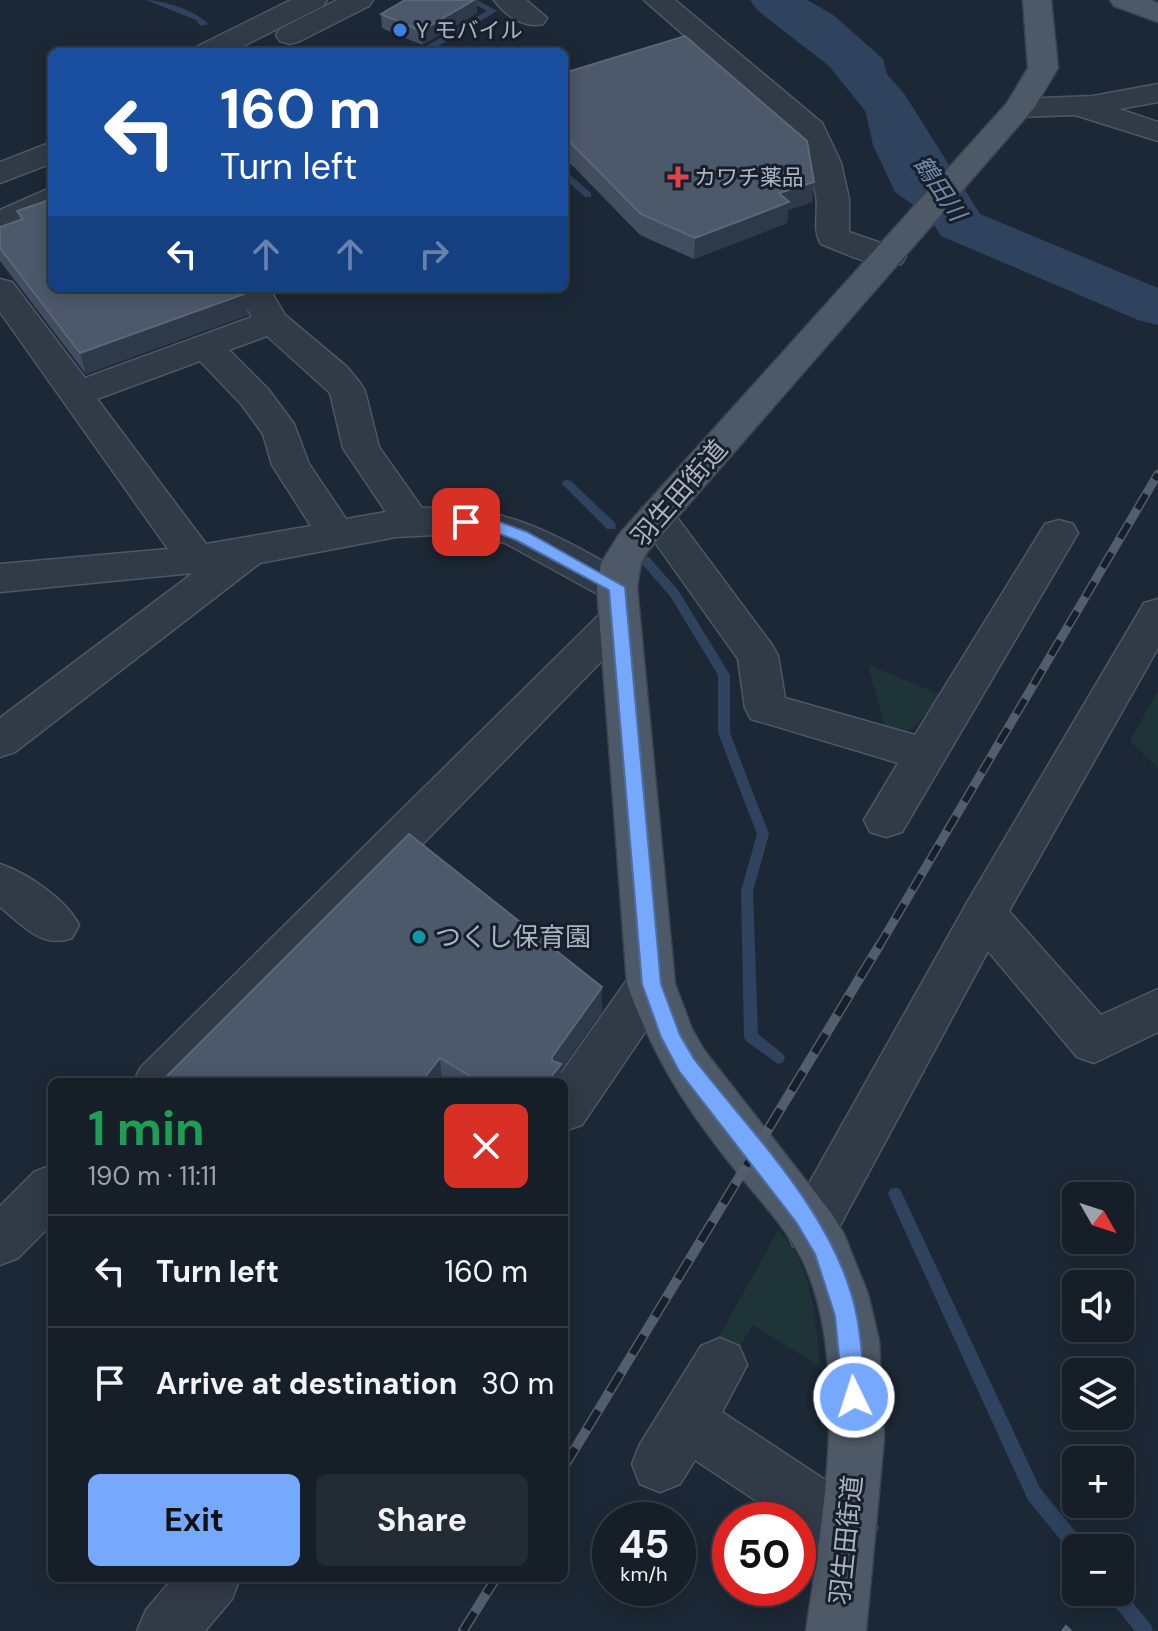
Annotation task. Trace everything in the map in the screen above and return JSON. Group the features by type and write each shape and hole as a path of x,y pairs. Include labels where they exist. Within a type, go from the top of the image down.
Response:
{"main road":[{"path":"1019,108 1043,68 1037,0"},
{"path":"1124,0 1158,13"},
{"name":"羽生田街道","path":"836,1631 856,1442 850,1344 834,1274 804,1215 687,1065 671,1037 651,984 617,604 621,563 634,542 1019,108"}],"street":[{"path":"216,48 313,0"},
{"path":"265,48 359,0"},
{"path":"508,0 533,18"},
{"path":"658,0 811,130 825,163 833,199 833,237 902,242"},
{"path":"288,36 311,48"},
{"path":"1019,108 1078,107 1158,93"},
{"path":"1078,107 1158,132"},
{"path":"0,147 48,127"},
{"path":"0,174 48,153"},
{"path":"0,222 48,199"},
{"path":"254,292 272,322 334,375 347,391 361,448 412,522"},
{"path":"2,295 68,378 75,394 196,559"},
{"path":"75,394 272,322"},
{"path":"205,346 255,397 281,432 291,465 337,535"},
{"path":"656,517 758,656 766,708 926,755"},
{"path":"0,578 93,573 249,551 412,522 489,524 521,536 617,604 162,1078"},
{"path":"886,820 1059,533"},
{"path":"0,741 249,551"},
{"path":"811,1229 984,914 1158,613"},
{"path":"0,882 56,925"},
{"path":"984,914 1094,1042 1158,1009"},
{"path":"568,1103 651,984"},
{"path":"0,1241 48,1193"},
{"path":"720,1365 673,1442 848,1528"},
{"path":"167,1631 208,1582"}],"green space":[{"path":"868,665 939,694 924,716 911,728 896,732 886,730"},
{"path":"1158,690 1158,768 1130,741"},
{"path":"778,1231 790,1244 806,1276 820,1367 753,1325 731,1361 712,1349"}],"water":[{"path":"766,0 807,0 832,14 883,59 906,153 969,222 1158,301 1158,323 947,229 895,192 873,145 865,109 821,32 801,16"}],"building":[{"path":"405,0 474,0 421,31 381,14"},
{"path":"685,36 807,141 814,182 779,193 789,202 695,238 641,214 568,140 568,72"},
{"path":"48,200 48,292 244,294 80,353 0,248 0,227 23,219 17,211"},
{"name":"つくし保育園","path":"409,834 602,987 552,1057 552,1061 561,1064 550,1078 473,1078 440,1058 424,1078 165,1078"}],"waterway":[{"path":"150,0 199,18 204,24"},
{"path":"429,48 493,11 471,0"},
{"name":"鶴田川","path":"773,0 846,56 887,106 960,225 1158,308"},
{"path":"568,177 588,195"},
{"path":"567,483 611,526"},
{"path":"645,560 674,593 724,675 724,733 763,834 747,891 751,1037 778,1058"},
{"path":"895,1194 1034,1494 1067,1534"},
{"path":"1125,1606 1145,1631"}],"railway":[{"path":"878,948 1158,474"},
{"path":"568,1460 879,946"},
{"path":"463,1631 494,1582"}],"place":[{"name":"Y モバイル","path":"400,30"},
{"name":"カワチ薬品","path":"678,177"},
{"name":"つくし保育園","path":"419,937"}],"route":[{"path":"466,522 489,524 521,536 617,587 651,984 671,1037 687,1065 804,1215 824,1250 846,1316 854,1397"}]}
